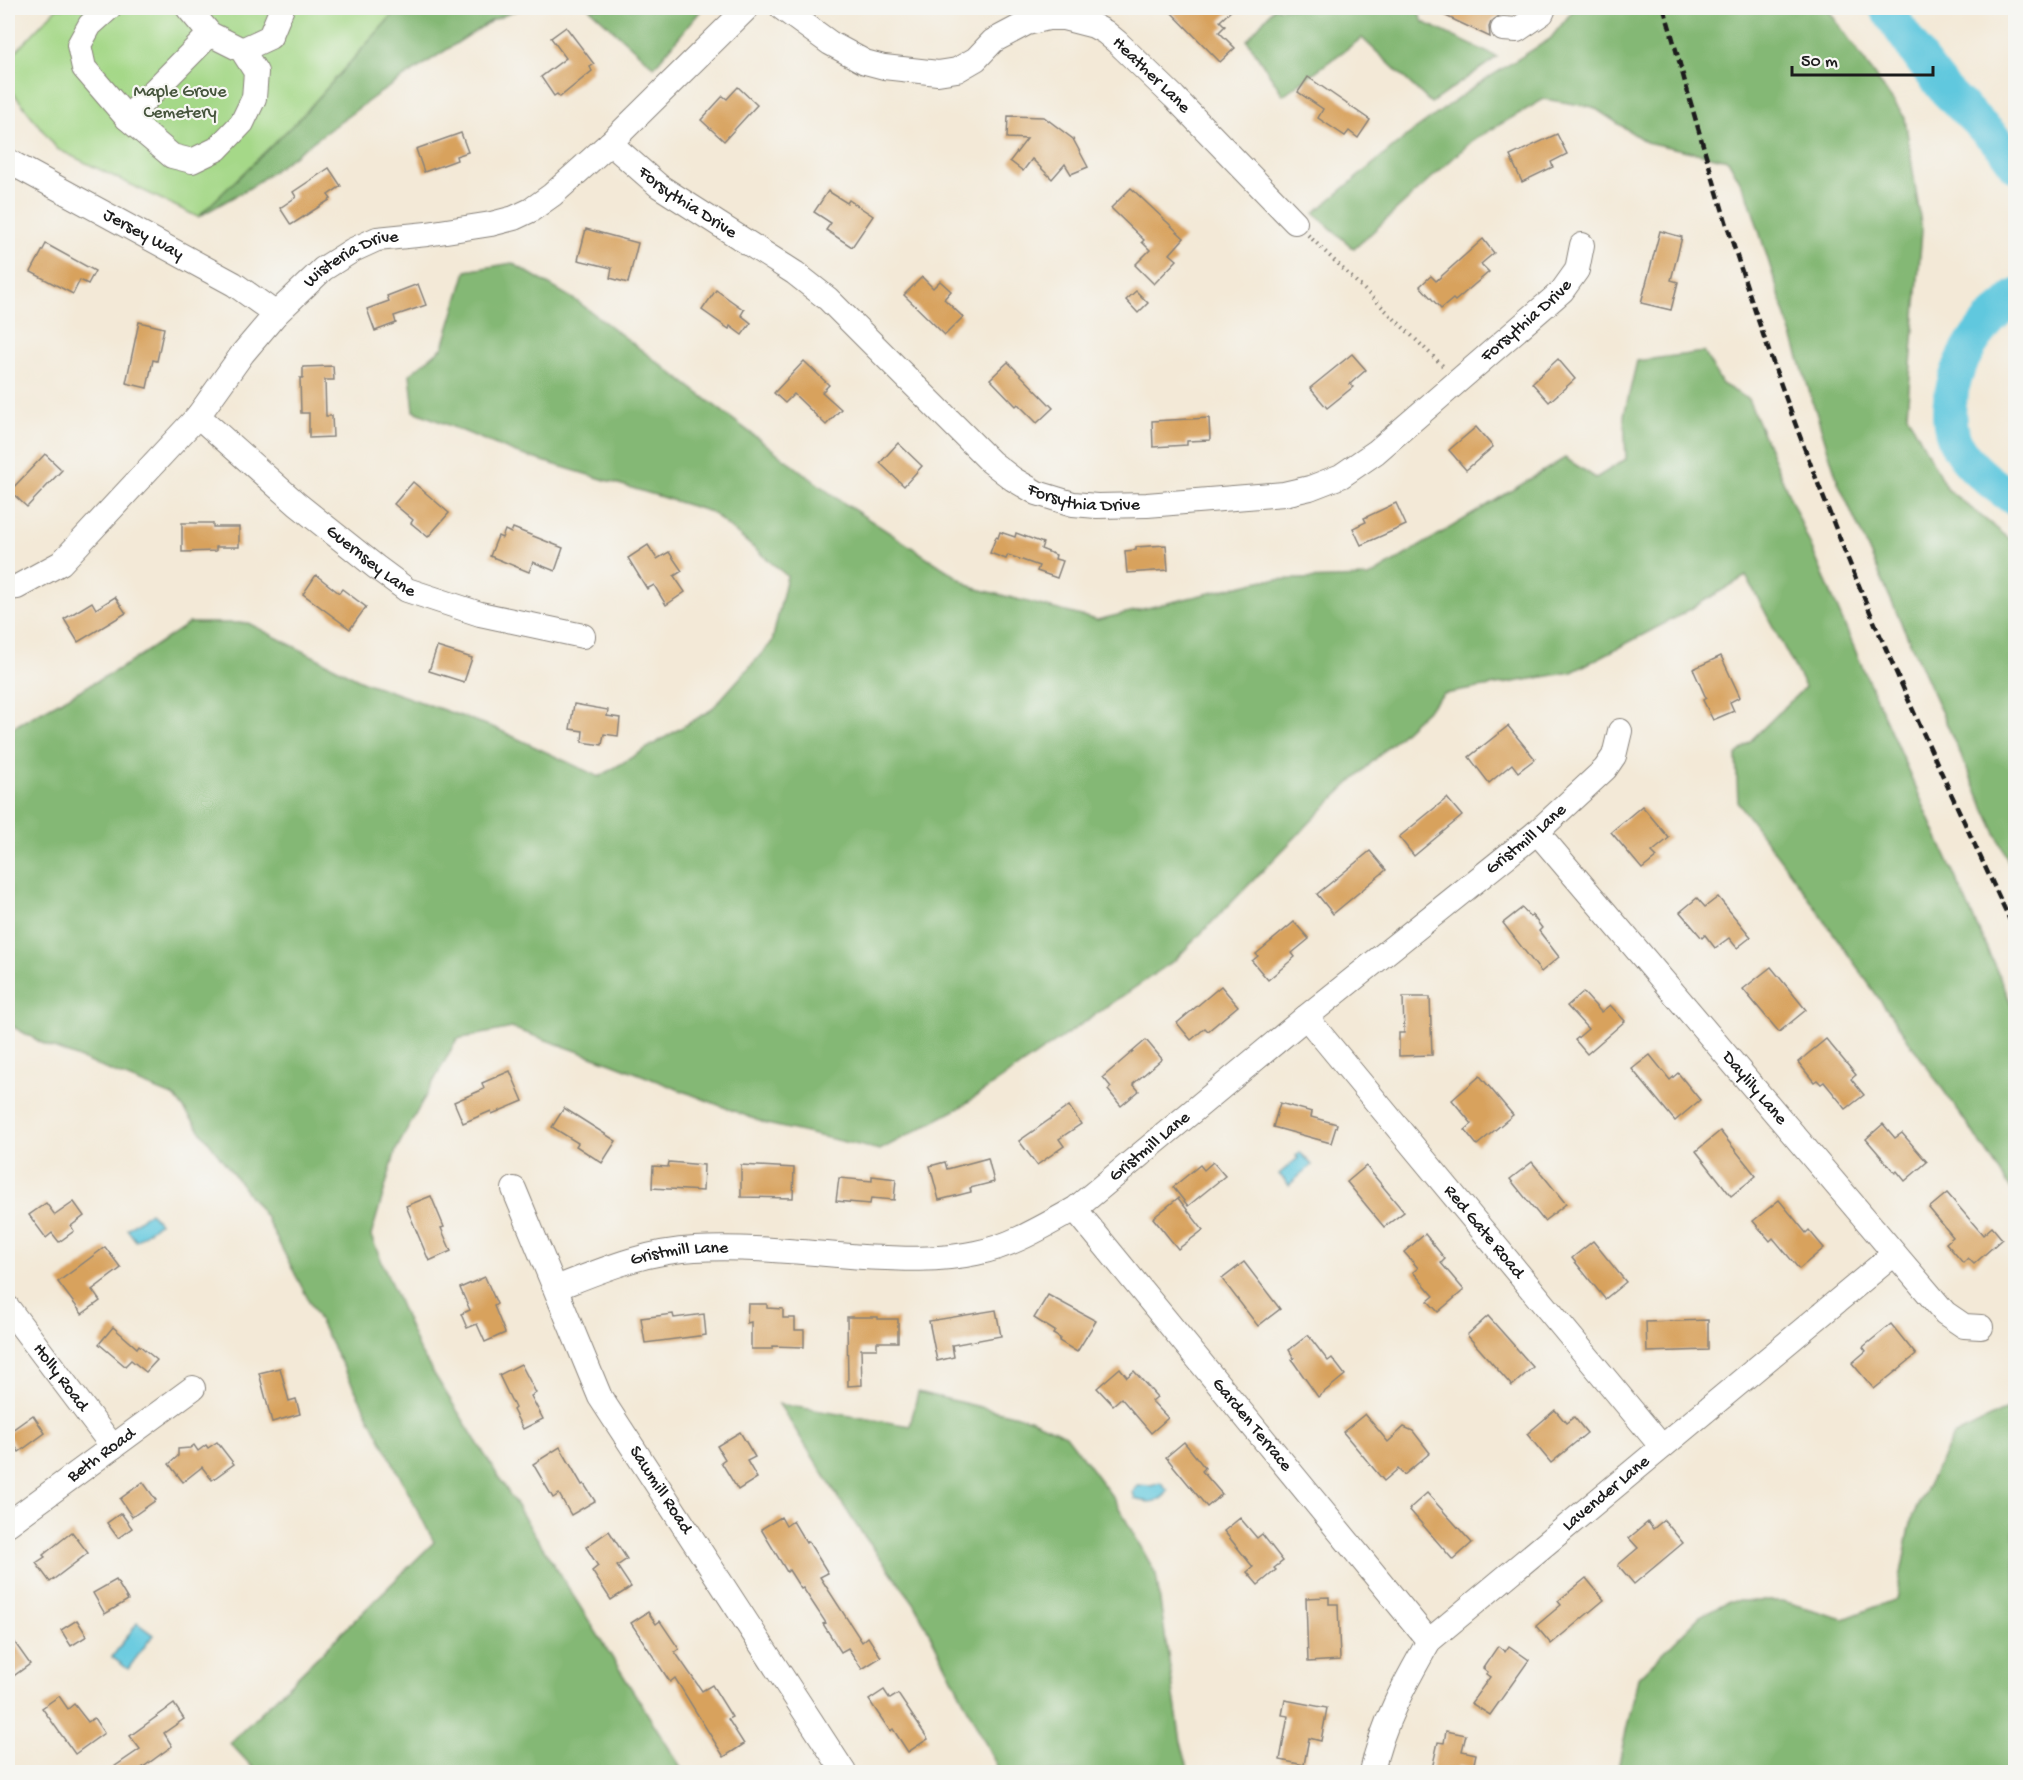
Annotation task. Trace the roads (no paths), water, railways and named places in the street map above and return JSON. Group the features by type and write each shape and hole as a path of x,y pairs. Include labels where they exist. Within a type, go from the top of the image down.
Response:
{"street":[{"path":"109,8 90,25 79,45 84,68 127,118 172,156 192,161 217,149 242,123 254,98 256,72 242,50 210,34 188,8"},
{"path":"242,50 270,37 282,8"},
{"name":"Wisteria Drive","path":"8,588 17,587 61,563 198,416 243,353 276,314 323,269 353,250 377,239 491,224 514,218 531,210 552,195 610,143 747,8"},
{"name":"Heather Lane","path":"782,8 830,43 865,62 884,68 938,73 957,70 976,59 993,41 1027,23 1048,18 1063,18 1094,26 1117,42 1174,97 1295,222"},
{"path":"1503,29 1517,30 1542,13 1544,8"},
{"path":"127,118 210,34"},
{"name":"Forsythia Drive","path":"610,143 659,186 795,273 828,299 991,462 1013,479 1037,493 1073,504 1147,505 1284,494 1324,484 1356,467 1376,452 1562,291 1577,270 1582,245"},
{"name":"Jersey Way","path":"8,161 234,284 276,314"},
{"name":"Guernsey Lane","path":"198,416 297,504 407,590 480,614 583,636"},
{"name":"Gristmill Lane","path":"556,1288 624,1262 654,1254 694,1249 770,1251 912,1260 977,1253 1007,1244 1075,1209 1306,1017 1537,832 1605,769 1614,756 1620,731"},
{"name":"Daylily Lane","path":"1537,832 1945,1312 1964,1326 1981,1327"},
{"name":"Red Gate Road","path":"1306,1017 1662,1447"},
{"name":"Sawmill Road","path":"514,1189 600,1397 844,1773"},
{"name":"Garden Terrace","path":"1075,1209 1429,1641"},
{"name":"Lavender Lane","path":"1372,1773 1386,1724 1406,1680 1429,1641 1894,1254"},
{"name":"Holly Road","path":"8,1308 113,1447"},
{"name":"Beth Road","path":"8,1524 193,1388"}],"water":[{"path":"1300,1152 1312,1165 1289,1185 1279,1174 1298,1158 1296,1156"},
{"path":"150,1212 159,1223 136,1241 127,1229"},
{"path":"1160,1483 1168,1491 1161,1498 1149,1502 1135,1499 1133,1492 1137,1485 1151,1486"},
{"path":"137,1623 153,1635 128,1669 112,1657"}],"waterway":[{"path":"1886,8 1944,89 2001,145 2016,166"},
{"path":"2016,296 1989,321 1968,351 1953,385 1950,404 1950,422 1954,439 1963,455 1981,474 2016,500"}],"railway":[{"path":"1664,8 1739,262 1799,434 1853,571 1898,675 2016,933"}],"park label":[{"name":"Maple Grove Cemetery","path":"180,102"}]}
